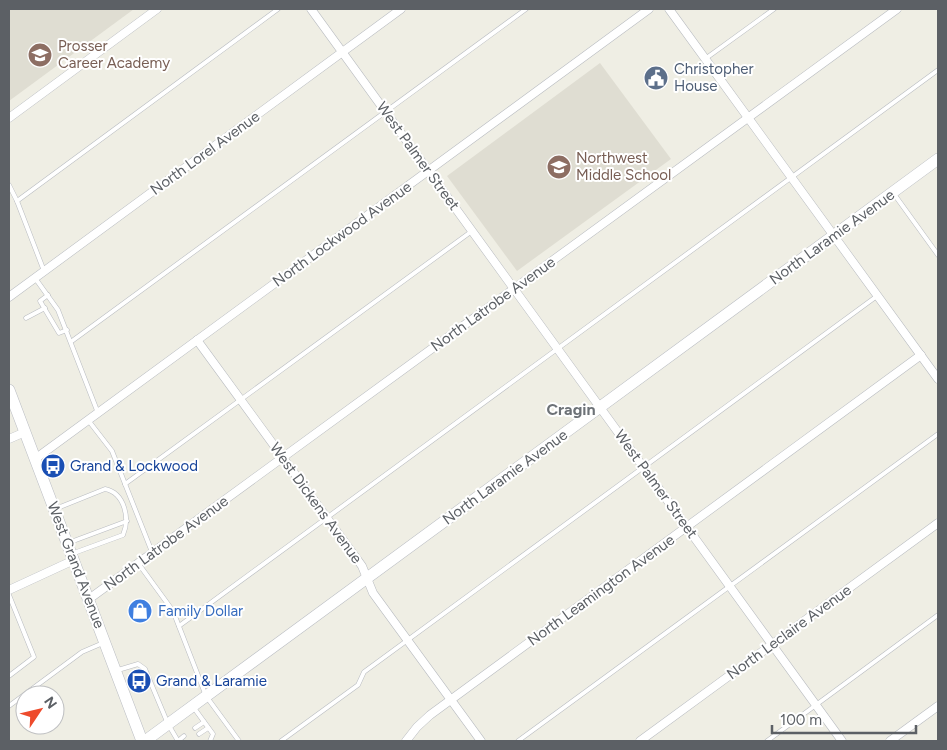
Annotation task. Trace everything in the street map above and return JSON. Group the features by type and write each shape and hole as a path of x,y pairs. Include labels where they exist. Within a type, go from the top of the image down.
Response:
{"street":[{"path":"9,118 157,9"},
{"name":"West Palmer Street","path":"311,9 842,741"},
{"name":"North Lorel Avenue","path":"9,297 401,9"},
{"name":"North Lockwood Avenue","path":"36,459 649,9"},
{"path":"669,9 938,379"},
{"name":"North Latrobe Avenue","path":"89,599 897,9"},
{"name":"North Laramie Avenue","path":"144,741 938,159"},
{"name":"West Dickens Avenue","path":"197,340 362,566 373,593 481,741"},
{"name":"North Leamington Avenue","path":"406,741 417,727 451,700 921,356"},
{"name":"West Grand Avenue","path":"9,390 144,741"},
{"path":"9,439 24,432"},
{"name":"North Leclaire Avenue","path":"640,741 938,523"},
{"path":"9,590 71,552"},
{"path":"890,741 938,706"}],"lane":[{"path":"17,201 278,9"},
{"path":"72,341 526,9"},
{"path":"705,59 774,9"},
{"path":"179,626 938,70"},
{"path":"9,185 44,271"},
{"path":"893,192 938,255"},
{"path":"125,484 472,230"},
{"path":"35,278 58,310 72,341 98,413"},
{"path":"48,295 40,301 59,334 67,330"},
{"path":"281,741 358,685 364,672 877,296"},
{"path":"26,318 45,308"},
{"path":"88,420 112,451 152,553"},
{"path":"518,741 938,434"},
{"path":"55,509 106,489 117,494 126,512 127,521 123,535 71,552"},
{"path":"71,552 127,521"},
{"path":"138,563 174,610 206,696 239,741"},
{"path":"9,595 34,658 9,676"},
{"path":"767,741 938,615"},
{"path":"9,704 82,652 105,642"},
{"path":"116,670 138,664 141,666 178,741 184,736"},
{"path":"192,706 213,734 210,741"},
{"path":"195,728 204,722"},
{"path":"199,734 208,728"}],"shaded area":[{"name":"Prosser Career Academy","path":"9,9 134,9 9,101"},
{"name":"Northwest Middle School","path":"600,63 671,159 517,271 447,176"}],"place":[{"name":"Prosser Career Academy","path":"40,55"},
{"name":"Christopher House","path":"656,78"},
{"name":"Northwest Middle School","path":"559,167"},
{"name":"Grand & Lockwood","path":"53,466"},
{"name":"Family Dollar","path":"140,611"},
{"name":"Grand & Laramie","path":"139,681"}],"district":[{"name":"Cragin","path":"571,409"}]}
